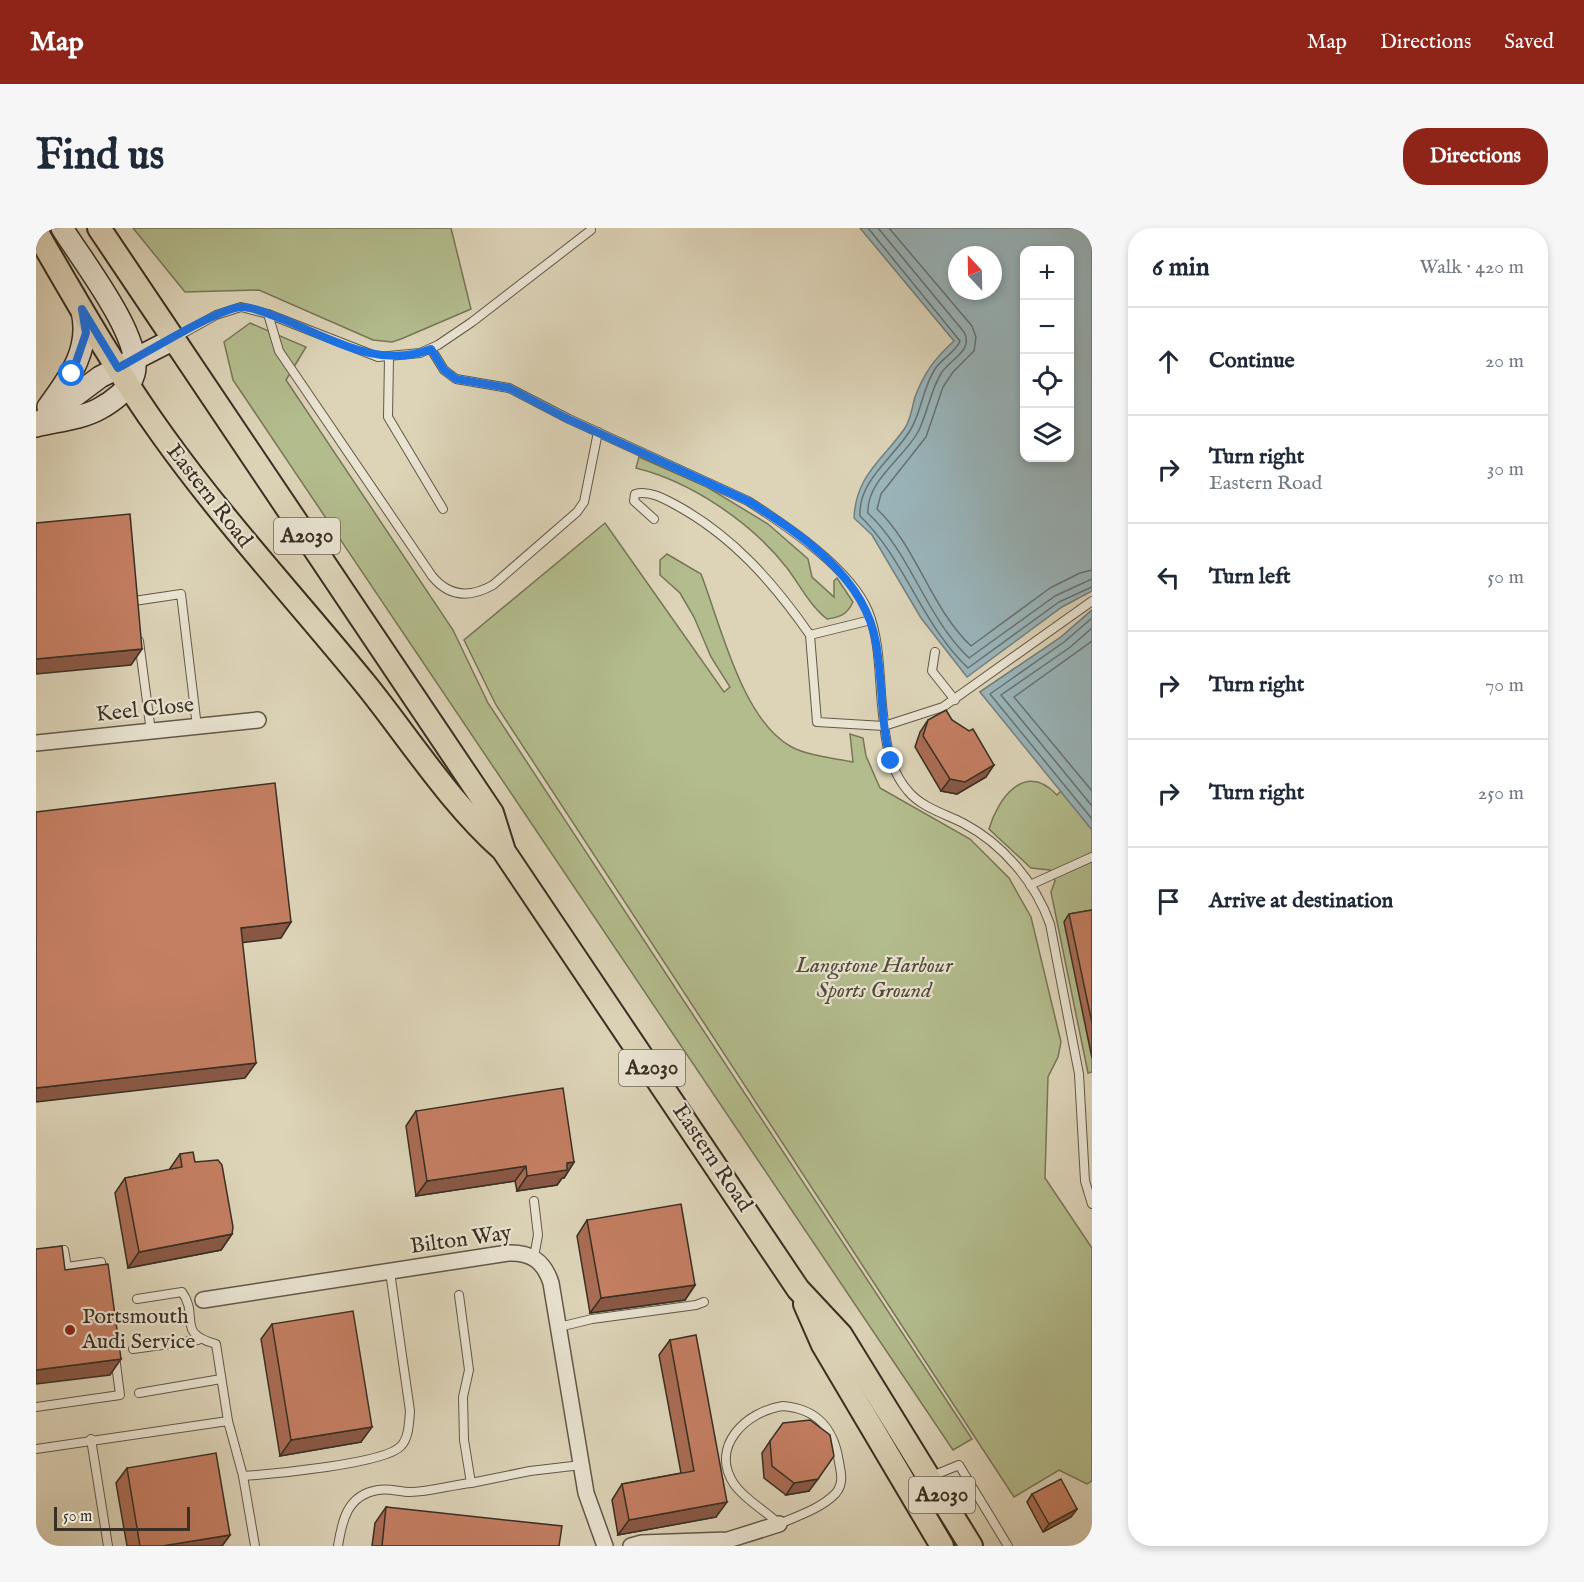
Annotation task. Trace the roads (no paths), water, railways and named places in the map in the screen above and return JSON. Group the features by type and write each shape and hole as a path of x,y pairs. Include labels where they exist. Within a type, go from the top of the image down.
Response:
{"main road":[{"name":"Eastern Road","path":"99,228 492,813 503,850"},
{"name":"Eastern Road","path":"36,231 82,309 128,371 163,437 238,534 366,685 474,824 503,850 798,1289 841,1335 931,1477 971,1546"},
{"name":"Eastern Road","path":"798,1289 823,1345 942,1546"}],"street":[{"path":"62,228 121,320 128,371"},
{"path":"36,425 78,362 86,333 82,309"},
{"path":"36,425 90,412 128,371 174,339"},
{"name":"Keel Close","path":"36,744 258,720"},
{"name":"Bilton Way","path":"203,1300 508,1253 522,1252 534,1257 547,1271 559,1327 581,1465 592,1512 605,1546"},
{"path":"631,1546 642,1543 728,1540 779,1524"}],"lane":[{"path":"174,339 230,309 242,307 268,314 378,357 412,355 431,349 472,322 591,230"},
{"path":"268,314 279,351 432,576 440,586 451,592 478,593 493,585 577,512 584,502 598,432"},
{"path":"431,349 444,370 456,379 509,388 598,432 725,489 774,517 845,577 861,597 871,620 877,644 884,726 891,761 908,791 918,801 988,838 1005,854 1030,885 1050,924 1079,1074 1085,1181 1092,1204"},
{"path":"389,357 388,417 443,509"},
{"path":"654,519 634,501 635,494 641,492 663,498 692,513 727,538 762,573 810,635 817,722 884,726 927,713 955,700 1092,601"},
{"path":"133,591 136,613"},
{"path":"134,601 181,594 197,727"},
{"path":"810,635 871,620"},
{"path":"139,637 151,732"},
{"path":"935,652 932,671 955,700"},
{"path":"1030,885 1092,857"},
{"path":"534,1201 538,1236 534,1257"},
{"path":"36,1254 64,1250 67,1267 102,1262 105,1285"},
{"path":"243,1476 276,1474 381,1456 401,1446 409,1428 410,1411 390,1272"},
{"path":"137,1299 182,1293 187,1299 193,1334 198,1340"},
{"path":"459,1295 469,1370 463,1397 465,1440 471,1483"},
{"path":"559,1327 592,1319 704,1302"},
{"path":"133,1349 198,1340 216,1344 228,1421 243,1476 255,1546"},
{"path":"36,1407 120,1395 114,1351"},
{"path":"139,1393 221,1379"},
{"path":"797,1407 825,1423 836,1442 842,1479 837,1491 825,1502 779,1524 733,1483 727,1458 730,1442 738,1427 751,1416 767,1408 797,1407"},
{"path":"36,1449 91,1439 228,1421"},
{"path":"91,1439 108,1546"},
{"path":"338,1546 343,1515 365,1494 377,1490 419,1491 530,1471 581,1465"},
{"path":"931,1477 959,1465 1008,1546"}],"water":[{"path":"860,228 1092,228 1092,591 1062,607 967,677 921,618 872,535 854,518 856,503 865,479 905,428 922,381 941,354 954,341"},
{"path":"1092,610 1092,830 980,692 1061,637"}],"place":[{"name":"Portsmouth Audi Service","path":"70,1330"}],"park label":[{"name":"Langstone Harbour Sports Ground","path":"874,978"}]}
